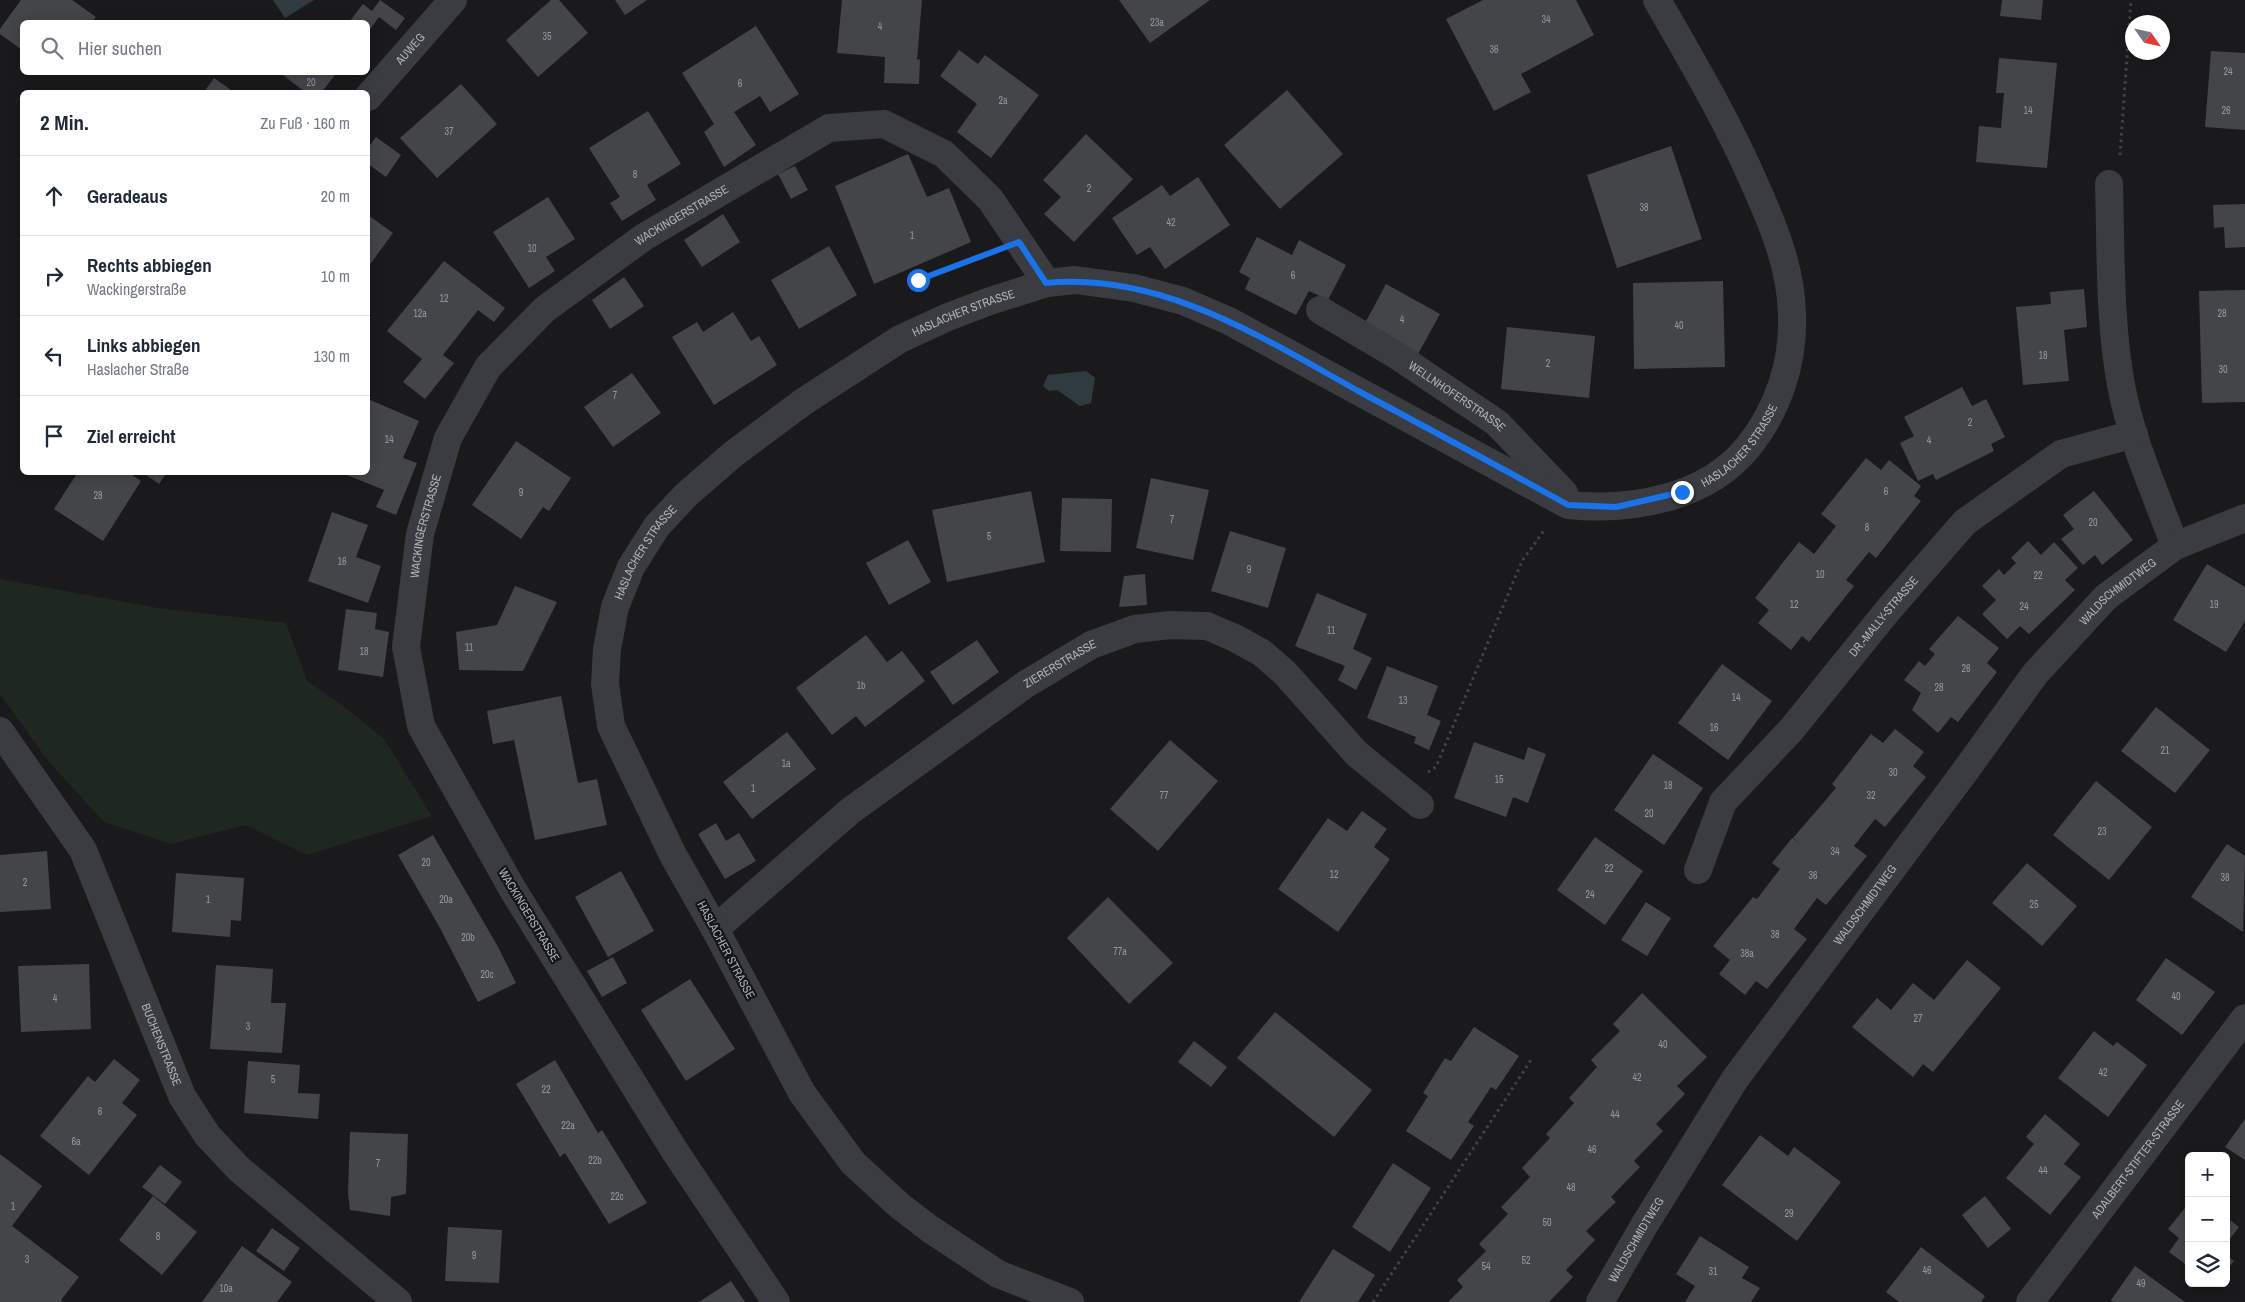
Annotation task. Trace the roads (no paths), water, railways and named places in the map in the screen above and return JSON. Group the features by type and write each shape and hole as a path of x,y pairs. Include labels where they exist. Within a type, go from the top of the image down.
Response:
{"street":[{"name":"AUWEG","path":"370,95 453,0"},
{"name":"HASLACHER STRASSE","path":"1070,1302 998,1274 930,1229 900,1206 853,1164 802,1092 715,929 673,855 611,726 605,684 607,649 616,607 631,567 657,526 686,495 732,454 803,402 900,339 948,317 1046,283 1075,280 1134,288 1183,301 1265,339 1568,505 1616,507 1648,502 1682,492 1711,480 1741,456 1763,428 1780,389 1791,348 1792,313 1788,279 1775,229 1740,149 1657,0"},
{"name":"WACKINGERSTRASSE","path":"776,1302 676,1153 513,890 421,726 406,647 420,534 448,438 488,367 545,309 644,237 829,128 884,124 944,154 990,199 1046,283"},
{"path":"2108,184 2113,320 2121,385 2134,434 2175,546"},
{"name":"WELLNHOFERSTRASSE","path":"1320,310 1396,355 1497,423 1575,505"},
{"name":"DR.-MALLY-STRASSE","path":"1698,870 1723,802 1792,730 1888,610 1965,522 2061,454 2134,434"},
{"name":"WALDSCHMIDTWEG","path":"1600,1302 1645,1224 1735,1079 1966,770 2035,674 2106,597 2175,546 2245,518"},
{"name":"ZIERERSTRASSE","path":"715,929 850,811 1018,689 1091,645 1135,629 1170,625 1207,626 1235,638 1262,653 1285,673 1357,754 1420,805"},
{"name":"BUCHENSTRASSE","path":"0,731 83,850 182,1096 207,1135 239,1169 398,1302"},
{"name":"ADALBERT-STIFTER-STRASSE","path":"2030,1302 2245,1018"}]}
